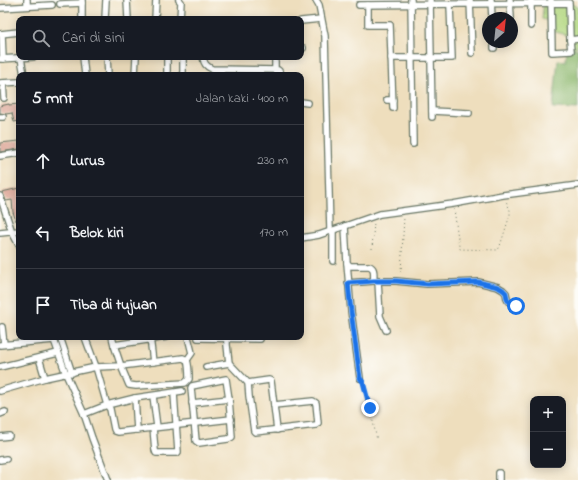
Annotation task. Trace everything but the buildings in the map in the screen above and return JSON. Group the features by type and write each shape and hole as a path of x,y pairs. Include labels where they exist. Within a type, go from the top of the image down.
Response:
{"street":[{"path":"105,16 106,0"},
{"path":"127,0 128,16"},
{"path":"155,16 156,0"},
{"path":"159,16 160,0"},
{"path":"179,0 181,2 180,16"},
{"path":"316,0 323,23 326,44 333,261"},
{"path":"60,4 82,1 82,16"},
{"path":"359,5 368,5 375,2 430,2 450,5 470,2 551,2 570,3 571,51 552,52 551,2"},
{"path":"411,2 413,144"},
{"path":"430,2 432,114 469,113"},
{"path":"470,2 472,53"},
{"path":"491,2 492,12"},
{"path":"510,2 511,12"},
{"path":"531,2 532,26"},
{"path":"0,8 27,3 52,5"},
{"path":"368,5 368,25 390,25 390,100 393,108"},
{"path":"391,58 452,58 450,5"},
{"path":"304,21 321,19"},
{"path":"16,32 1,34 1,59 16,58"},
{"path":"570,40 578,39"},
{"path":"21,60 23,72"},
{"path":"83,60 85,72"},
{"path":"107,60 108,72"},
{"path":"135,72 136,60"},
{"path":"167,60 168,72"},
{"path":"183,60 183,72"},
{"path":"204,60 207,66 212,69 246,72 275,70 279,72"},
{"path":"275,60 275,70"},
{"path":"4,98 1,83 16,82"},
{"path":"0,156 16,153"},
{"path":"304,238 332,231 380,214 578,185"},
{"path":"0,196 12,232 16,239"},
{"path":"345,226 351,318 360,378"},
{"path":"0,233 16,231"},
{"path":"347,263 350,266 373,268 380,316 386,330"},
{"path":"348,283 376,281 428,284 478,282 498,287 503,290 506,293 508,301 516,306"},
{"path":"2,327 2,345 23,340"},
{"path":"54,340 58,353 69,374 108,480"},
{"path":"61,340 69,374"},
{"path":"86,340 107,405 110,409 115,431 118,432 231,419"},
{"path":"113,340 121,366 129,385 131,386 185,383 189,379 187,360"},
{"path":"114,345 131,340"},
{"path":"150,340 152,362"},
{"path":"187,360 192,352 189,340"},
{"path":"228,340 230,363 248,383 255,432 318,423 316,403 310,401 274,406"},
{"path":"0,367 58,353"},
{"path":"39,358 44,378"},
{"path":"0,391 44,378 69,374 96,367 121,366 183,358 187,360"},
{"path":"206,367 230,363"},
{"path":"226,379 229,399 232,437 202,443 196,441 190,390 192,386 226,379"},
{"path":"248,383 271,381 277,430"},
{"path":"84,414 107,405 135,398 182,392"},
{"path":"153,396 156,453 177,453 174,393"},
{"path":"135,398 137,430"},
{"path":"192,403 229,399"},
{"path":"0,437 9,436"},
{"path":"499,473 499,480"}],"path":[{"path":"453,204 459,248 498,250 510,215 510,210 503,195"},
{"path":"401,272 404,210"},
{"path":"372,249 374,216"},
{"path":"360,378 363,382 377,440"}],"green space":[{"path":"544,0 562,1 570,3 578,8 578,46 573,48 571,36 549,30 550,21 542,19"},
{"path":"567,47 578,49 578,109 553,108 558,60 566,61"}],"route":[{"path":"370,408 363,382 360,378 348,283 374,281 396,281 428,284 478,282 498,287 503,290 506,293 508,301 516,306"}]}
